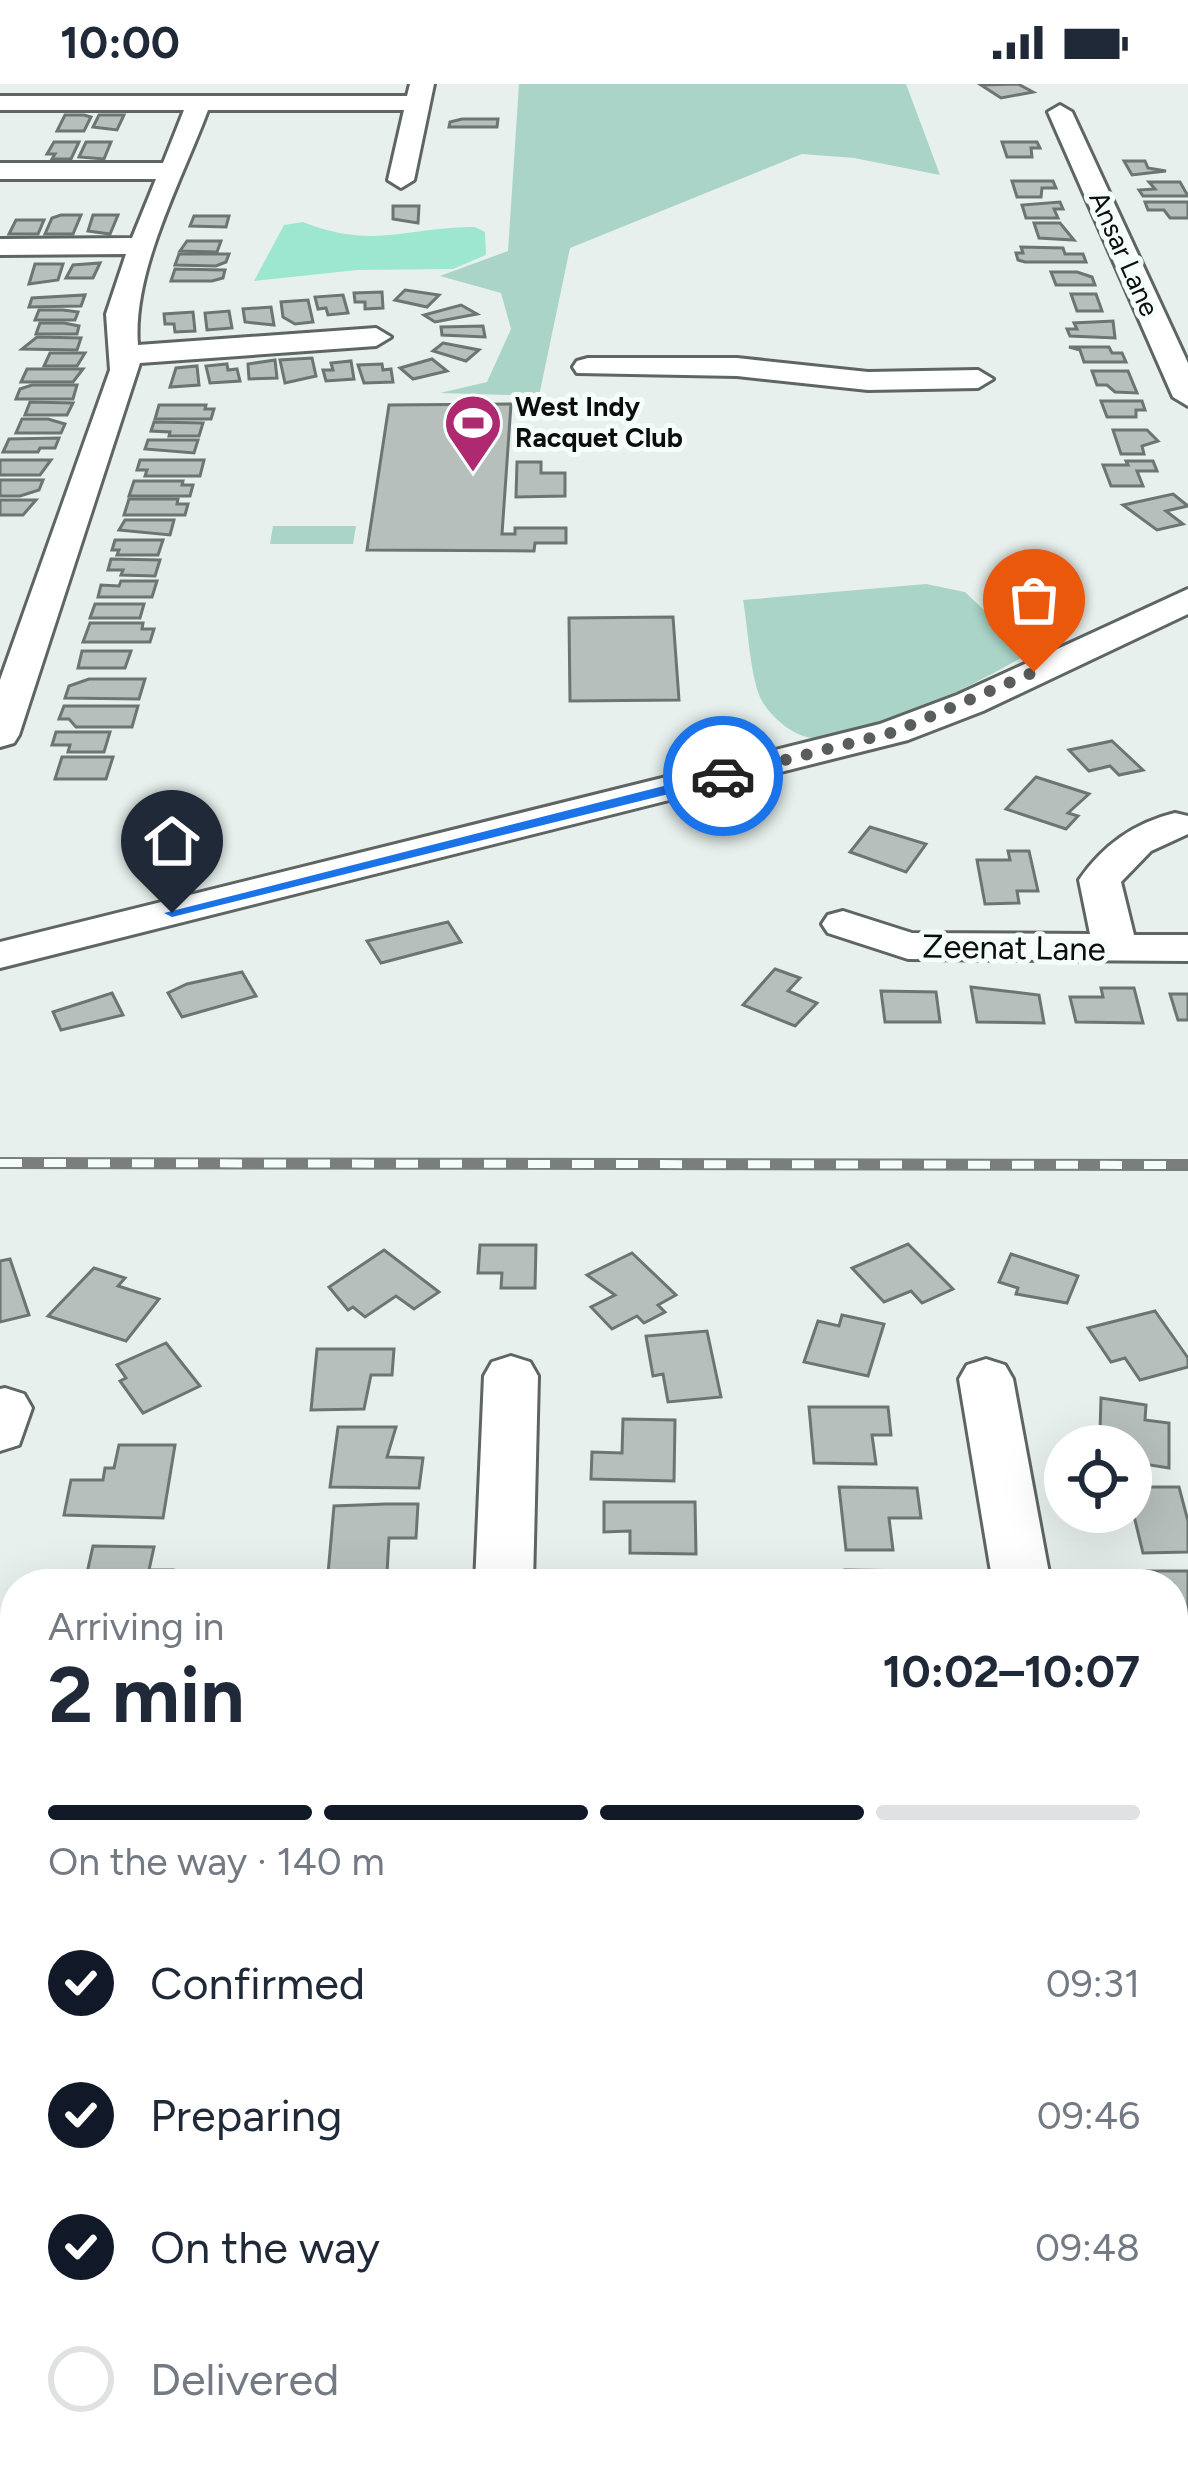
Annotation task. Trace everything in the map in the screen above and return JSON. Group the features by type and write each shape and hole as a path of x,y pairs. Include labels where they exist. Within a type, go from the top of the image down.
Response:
{"street":[{"path":"0,103 199,103 420,93 401,180"},
{"path":"0,735 125,370 121,314 141,246 199,103"},
{"name":"Ansar Lane","path":"1060,112 1179,356 1188,397"},
{"path":"0,172 172,171"},
{"path":"0,247 141,246"},
{"path":"123,355 376,337"},
{"path":"588,367 737,367 868,381 978,379"},
{"path":"0,955 894,732 970,703 1188,600"},
{"path":"1115,948 1100,880 1136,842 1175,825"},
{"name":"Zeenat Lane","path":"843,924 908,946 1188,949"},
{"path":"505,1569 511,1376"},
{"path":"986,1379 1019,1569"}],"shaded area":[{"path":"519,84 906,84 940,175 854,158 802,154 570,248 539,396 440,393 487,382 511,329 501,293 440,276 508,251"},
{"path":"303,222 370,236 475,227 485,232 486,255 453,269 357,270 254,281 284,225"},
{"path":"273,526 356,526 353,544 270,544"},
{"path":"926,584 965,592 1029,653 924,707 836,736 798,734 766,707 755,680 743,600"}],"building":[{"path":"1018,84 1033,92 1001,98 981,85"},
{"path":"65,115 91,117 84,131 57,131"},
{"path":"99,115 124,115 117,130 93,127"},
{"path":"498,119 497,127 449,127 450,122"},
{"path":"54,142 79,142 71,159 52,159 55,154 47,154"},
{"path":"86,142 111,142 104,159 79,157"},
{"path":"1002,142 1037,142 1040,148 1031,148 1032,157 1007,157"},
{"path":"1124,161 1145,161 1148,168 1166,171 1132,175"},
{"path":"1012,181 1053,181 1056,188 1042,188 1041,197 1017,197"},
{"path":"1149,182 1180,182 1188,196 1143,196 1139,190 1155,189"},
{"path":"1060,202 1063,209 1054,209 1058,218 1026,218 1022,205"},
{"path":"1145,202 1188,202 1188,218 1148,210"},
{"path":"393,206 419,206 418,223 393,219"},
{"path":"81,215 73,234 45,234 52,218"},
{"path":"93,215 118,215 110,234 88,231"},
{"path":"194,216 229,216 226,227 190,226"},
{"path":"16,220 44,220 38,234 9,234"},
{"path":"1034,223 1060,223 1074,240 1039,238"},
{"path":"187,241 221,241 217,252 180,251"},
{"path":"1021,247 1063,248 1065,254 1083,254 1086,262 1025,262 1016,253 1023,253"},
{"path":"179,254 229,254 226,262 216,266 175,265"},
{"path":"100,263 93,278 66,278 73,265"},
{"path":"35,264 63,264 58,280 29,284"},
{"path":"175,269 225,270 223,278 212,281 171,281"},
{"path":"1051,272 1077,272 1092,277 1095,285 1056,285"},
{"path":"405,290 439,295 427,307 395,300"},
{"path":"382,292 383,308 365,309 365,302 355,302 354,293"},
{"path":"1071,294 1096,294 1102,311 1077,311"},
{"path":"85,295 81,306 29,307 32,298"},
{"path":"343,295 348,313 328,315 326,308 318,309 315,297"},
{"path":"308,300 313,322 295,324 283,317 281,302"},
{"path":"461,305 477,314 435,322 424,315"},
{"path":"271,307 274,325 245,322 243,309"},
{"path":"39,310 78,312 75,320 35,320"},
{"path":"229,311 232,328 207,330 205,313"},
{"path":"193,312 195,331 175,332 174,324 165,324 164,314"},
{"path":"1113,321 1115,338 1070,336 1067,329 1077,329 1074,323"},
{"path":"40,323 79,326 77,334 36,334"},
{"path":"483,326 485,337 442,335 441,327"},
{"path":"37,337 81,338 77,350 22,349"},
{"path":"443,343 479,350 466,361 433,351"},
{"path":"1069,347 1109,347 1112,353 1122,353 1126,362 1084,362 1080,350"},
{"path":"50,353 85,353 77,366 44,366"},
{"path":"312,358 316,376 285,383 280,360"},
{"path":"432,359 447,371 413,379 400,368"},
{"path":"275,360 277,378 249,379 248,364"},
{"path":"351,361 354,379 326,381 323,370 333,370 331,363"},
{"path":"227,364 228,370 237,369 240,381 210,383 206,366"},
{"path":"382,364 383,370 391,369 393,382 364,383 358,365"},
{"path":"197,366 199,385 170,387 176,368"},
{"path":"27,369 83,369 73,382 21,382"},
{"path":"1092,371 1128,371 1137,393 1097,385"},
{"path":"77,385 73,399 16,399 20,389"},
{"path":"1101,401 1142,401 1145,410 1136,410 1136,417 1107,417"},
{"path":"30,402 73,403 67,415 25,415"},
{"path":"511,404 502,534 515,534 515,528 566,528 566,543 535,543 534,551 367,550 389,405"},
{"path":"159,405 214,409 211,419 155,419"},
{"path":"22,419 65,424 61,433 16,433"},
{"path":"154,422 203,423 199,436 169,436 170,432 151,431"},
{"path":"1113,430 1147,430 1158,441 1142,446 1144,454 1121,454"},
{"path":"59,438 55,448 3,452 9,439"},
{"path":"148,440 198,440 194,453 145,449"},
{"path":"0,460 51,460 40,475 0,475"},
{"path":"140,460 204,460 200,476 145,476 147,470 137,470"},
{"path":"1126,461 1153,461 1157,471 1137,471 1143,486 1111,486 1103,465 1128,465"},
{"path":"517,462 541,462 541,473 565,473 565,496 516,497"},
{"path":"0,480 43,480 39,490 0,496"},
{"path":"134,481 193,485 190,496 129,496"},
{"path":"1173,494 1188,506 1166,511 1183,524 1157,530 1123,505"},
{"path":"129,499 178,499 177,504 188,504 185,515 124,515"},
{"path":"0,500 36,500 23,515 0,515"},
{"path":"125,520 174,520 170,535 119,530"},
{"path":"115,540 163,540 158,555 117,555 119,550 112,550"},
{"path":"111,559 160,560 155,576 108,570"},
{"path":"121,581 157,581 152,597 98,597 101,585 119,586"},
{"path":"95,604 144,604 140,618 90,618"},
{"path":"673,617 679,700 570,701 569,618"},
{"path":"90,623 143,623 142,629 154,629 150,642 83,642"},
{"path":"82,651 131,651 125,668 78,668"},
{"path":"89,679 145,679 139,699 65,698 69,686"},
{"path":"64,706 138,706 132,727 76,727 69,719 59,719"},
{"path":"56,732 110,732 104,752 68,752 70,745 52,745"},
{"path":"1112,741 1143,770 1119,775 1110,766 1089,771 1069,750"},
{"path":"62,757 113,757 106,779 55,779"},
{"path":"1036,777 1089,794 1068,813 1078,816 1066,829 1006,809"},
{"path":"870,827 926,844 906,872 850,852"},
{"path":"1008,851 1029,851 1038,891 1017,891 1019,903 985,904 977,860 1010,860"},
{"path":"448,922 461,942 381,963 367,941"},
{"path":"775,969 800,978 788,991 817,1003 795,1026 743,1005"},
{"path":"242,972 256,996 182,1017 168,993 187,984"},
{"path":"971,987 1039,995 1044,1023 977,1022"},
{"path":"1101,988 1134,988 1143,1023 1076,1022 1070,997 1103,997"},
{"path":"881,991 936,992 940,1022 885,1022"},
{"path":"112,993 123,1015 61,1030 53,1012"},
{"path":"1170,994 1188,994 1188,1020 1178,1020"},
{"path":"908,1244 953,1289 922,1303 911,1291 884,1302 852,1268"},
{"path":"480,1245 536,1245 535,1288 501,1288 502,1273 478,1273"},
{"path":"384,1250 439,1292 414,1309 396,1296 365,1317 353,1307 348,1310 329,1287"},
{"path":"632,1253 676,1295 658,1305 665,1312 644,1323 637,1316 612,1329 591,1307 615,1295 587,1275"},
{"path":"1011,1254 1078,1276 1067,1303 1016,1294 1018,1288 999,1282"},
{"path":"10,1259 29,1315 0,1322 0,1261"},
{"path":"94,1268 125,1278 118,1286 159,1299 126,1341 48,1316"},
{"path":"1155,1311 1188,1358 1188,1367 1140,1380 1125,1358 1111,1362 1088,1328"},
{"path":"842,1315 884,1324 868,1376 804,1362 818,1321 839,1326"},
{"path":"707,1331 721,1397 668,1402 663,1374 653,1376 646,1336"},
{"path":"166,1343 200,1386 143,1413 120,1381 126,1378 117,1365"},
{"path":"317,1349 394,1349 392,1375 371,1375 364,1409 311,1410"},
{"path":"1101,1398 1146,1405 1145,1420 1169,1423 1169,1468 1152,1465 1152,1425 1100,1425"},
{"path":"809,1407 888,1407 891,1435 872,1435 876,1464 814,1463"},
{"path":"623,1419 675,1420 674,1481 591,1479 592,1452 622,1453"},
{"path":"338,1427 396,1427 387,1457 423,1458 419,1488 330,1487"},
{"path":"119,1445 175,1445 163,1518 64,1515 71,1480 103,1480 105,1468 114,1468"},
{"path":"839,1487 917,1488 921,1518 889,1518 893,1550 846,1550"},
{"path":"1152,1487 1179,1487 1188,1521 1188,1552 1143,1553 1138,1533 1152,1533"},
{"path":"604,1502 695,1502 696,1554 630,1553 630,1531 604,1532"},
{"path":"418,1504 416,1538 389,1538 387,1569 328,1569 334,1506"},
{"path":"93,1546 154,1547 149,1569 88,1569"}],"railway":[{"path":"0,1163 1188,1165"}],"way so far":[{"path":"723,776 894,732 943,715 1034,672"}],"place":[{"name":"West Indy Racquet Club","path":"473,474"}],"route":[{"path":"172,913 723,776"}]}
